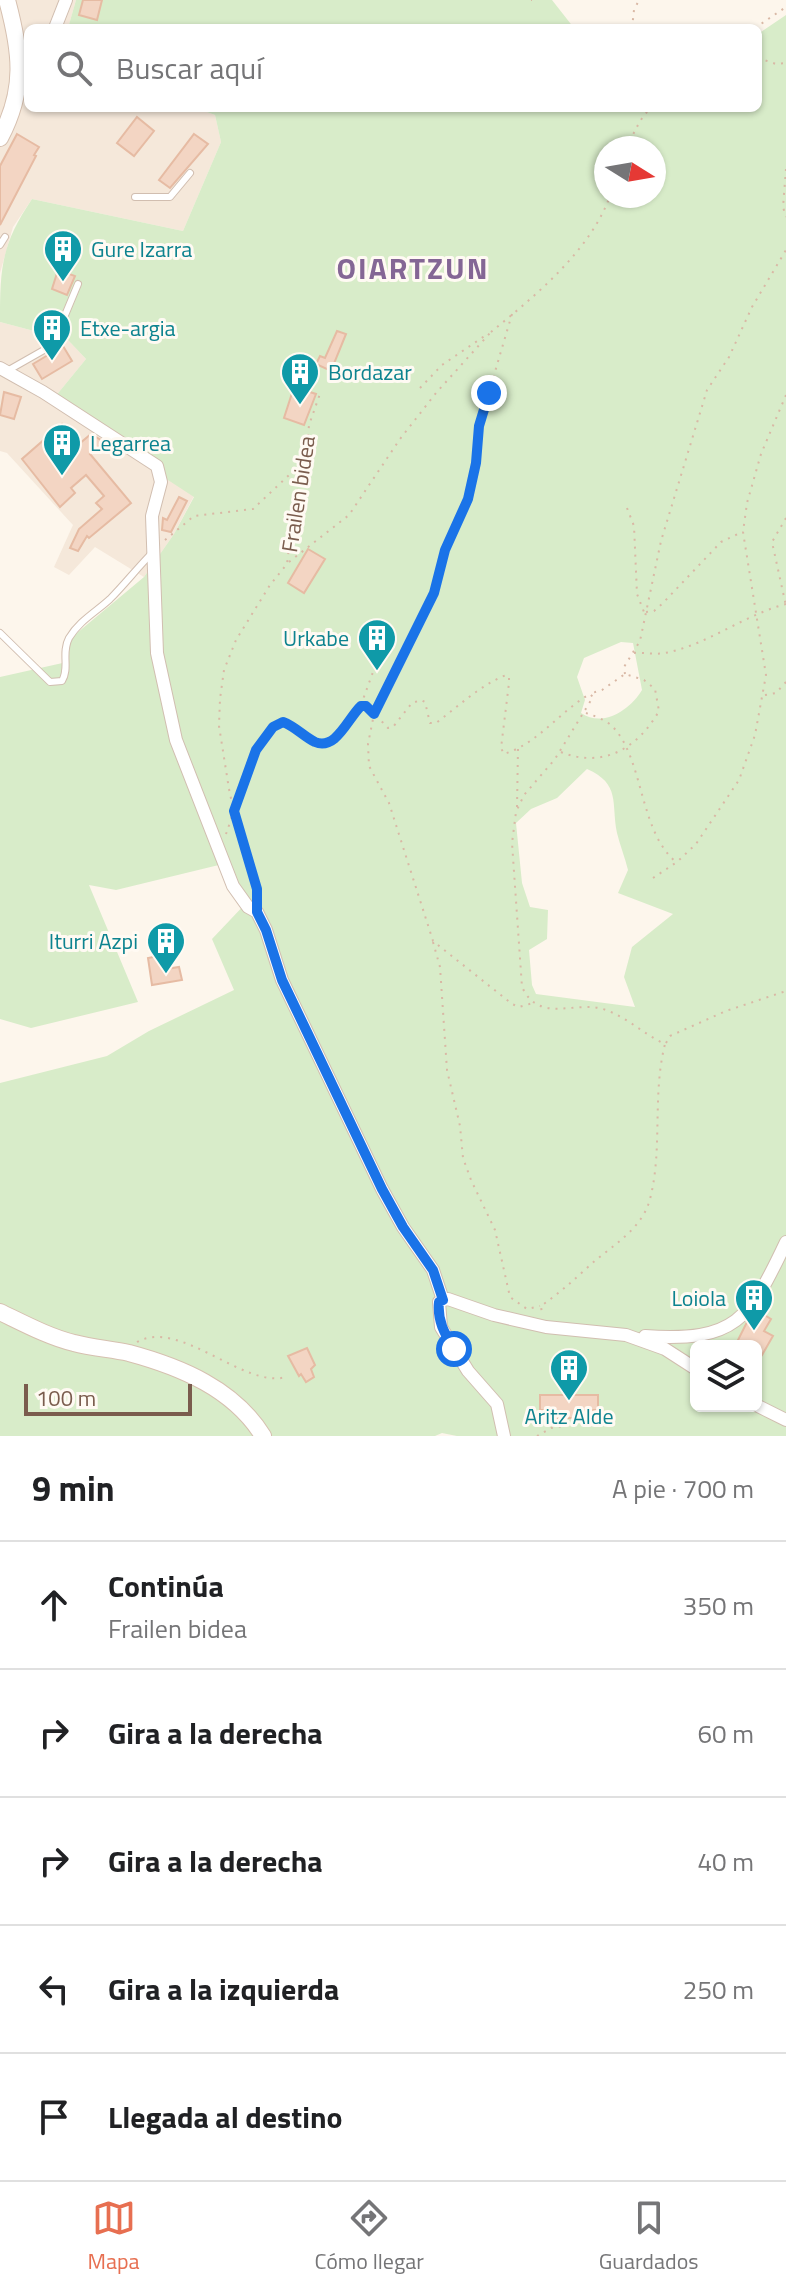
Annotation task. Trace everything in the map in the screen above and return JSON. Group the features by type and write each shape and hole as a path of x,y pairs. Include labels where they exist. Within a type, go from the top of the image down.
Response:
{"main road":[{"path":"0,138 14,109 24,77 7,0"},
{"path":"0,4 18,50"},
{"path":"0,1312 75,1344 131,1354 192,1375 243,1409 263,1436"}],"street":[{"path":"57,24 66,0"},
{"path":"4,370 157,466 161,482 152,516 158,666 176,740 233,886 248,907 257,912 282,980 382,1189 403,1227 433,1270 443,1300"},
{"path":"504,1436 497,1404 468,1371 441,1327 439,1302 448,1299 494,1315 546,1327 668,1338 704,1336 738,1320 753,1304 786,1242"},
{"path":"626,1335 665,1349 690,1365"},
{"path":"762,1408 786,1420"}],"lane":[{"path":"135,197 170,197 190,173"},
{"path":"0,245 5,237"},
{"path":"58,332 78,284"},
{"path":"4,370 58,342"},
{"path":"0,633 50,682 62,681 66,675 66,647 70,637 153,552"}],"path":[{"path":"632,24 639,0"},
{"path":"761,24 786,7"},
{"path":"762,59 776,64 786,63"},
{"path":"632,136 647,112"},
{"path":"786,169 783,207 786,217"},
{"path":"420,388 442,365 531,301 575,251 605,208"},
{"path":"625,674 624,667 640,641 661,541 707,390 729,357 752,307 786,250"},
{"path":"512,314 479,426 476,463 468,499 445,550 434,593 374,714 368,744 369,766 389,803 440,967 447,1070 460,1126 463,1158 495,1230 510,1297 527,1309 541,1306 568,1287 635,1228 643,1215 652,1187 657,1101 665,1044 670,1036 726,1011 786,991"},
{"path":"287,564 349,515 400,439 490,333"},
{"name":"Frailen bidea","path":"257,912 257,889 234,811 219,726 220,699 224,670 248,620 287,564 309,425 321,391"},
{"path":"653,878 696,844 739,780 755,735 766,675 743,532 747,503 761,454 786,395"},
{"path":"153,552 194,516 253,509 306,459"},
{"path":"627,508 634,526 637,594 645,613"},
{"path":"634,653 664,653 687,646 786,605 772,542 786,518"},
{"path":"645,613 654,611 663,603 721,542 743,532"},
{"path":"218,845 226,834 256,750 273,727 283,722 317,743 328,744 361,706 373,672"},
{"path":"361,706 366,706 388,728 393,727 412,703 421,700 425,702 430,723 436,723 492,681 506,675 509,677 508,694 501,748 504,754 518,748 590,694 611,685 625,674"},
{"path":"560,752 593,759 626,749 642,736 659,711 655,689 644,680 625,674"},
{"path":"762,695 776,693 786,682"},
{"path":"533,1003 522,987 512,827 524,795 560,752 585,713 593,697 590,694"},
{"path":"585,713 612,726 626,749 649,816 668,855 677,862"},
{"path":"517,808 518,748"},
{"path":"433,941 512,1004 519,1007 533,1003 556,1008 596,1007 608,1010 665,1044"},
{"path":"541,1306 546,1327"},
{"path":"131,1354 138,1340 155,1335 213,1354 266,1378 286,1377"},
{"path":"537,1436 551,1428 598,1421"}],"shaded area":[{"path":"0,0 76,0 69,24 24,24 24,112 207,112 215,115 221,142 183,231 32,199 13,227 0,273"},
{"path":"0,322 68,340 86,359 50,403 194,496 174,534 144,577 95,547 69,575 54,567 73,525 7,453 0,451"}],"green space":[{"path":"76,0 552,0 571,24 69,24"},
{"path":"786,15 786,1436 457,1436 442,1433 435,1436 0,1436 0,1083 107,1056 149,1031 234,990 212,939 248,901 227,863 116,890 89,885 138,1002 31,1028 0,1019 0,677 67,662 71,638 144,577 174,534 194,497 50,403 86,359 68,340 0,322 4,258 14,230 32,199 183,231 221,142 215,115 207,112 762,112 762,31","holes":["621,642 633,643 642,690 637,697 623,710 607,718 598,719 581,713 585,700 577,677 584,658","587,769 610,788 617,833 628,870 618,893 673,914 632,947 624,977 635,1007 536,994 532,985 529,950 547,939 548,910 530,907 522,883 516,823 531,809 557,798"]}],"building":[{"path":"83,0 102,0 97,20 79,15"},
{"path":"137,117 154,131 134,156 117,143"},
{"path":"17,134 39,147 0,225 0,166"},
{"path":"194,134 208,144 170,188 159,180"},
{"name":"Gure Izarra","path":"58,270 75,276 67,295 52,289"},
{"path":"337,331 346,334 331,371 316,364 320,356 325,358"},
{"name":"Etxe-argia","path":"63,346 72,361 42,379 33,364"},
{"name":"Bordazar","path":"294,387 316,394 304,425 284,418"},
{"path":"4,392 21,397 14,419 0,415"},
{"path":"62,424 79,444 91,434 104,442 90,454 131,503 89,538 87,536 78,551 70,548 79,529 102,509 96,503 104,496 86,475 71,488 75,493 60,507 22,459"},
{"path":"179,497 187,501 171,532 162,530 163,518 167,520"},
{"path":"308,549 325,559 304,593 288,583"},
{"name":"Iturri Azpi","path":"164,955 166,969 179,967 182,980 152,985 148,958"},
{"name":"Loiola","path":"758,1311 771,1319 764,1331 773,1336 762,1355 762,1340 738,1340 747,1322"},
{"path":"307,1348 315,1365 311,1369 314,1377 306,1382 288,1356"},
{"name":"Aritz Alde","path":"540,1395 598,1395 598,1410 581,1410 581,1418 556,1418 556,1410 540,1410"}],"place":[{"name":"Gure Izarra","path":"63,283"},
{"name":"Etxe-argia","path":"52,362"},
{"name":"Bordazar","path":"300,406"},
{"name":"Legarrea","path":"62,477"},
{"name":"Urkabe","path":"377,672"},
{"name":"Iturri Azpi","path":"166,975"},
{"name":"Loiola","path":"754,1332"},
{"name":"Aritz Alde","path":"569,1402"}],"district":[{"name":"OIARTZUN","path":"413,268"}],"route":[{"path":"454,1349 441,1327 438,1307 443,1300 433,1270 403,1227 382,1189 282,980 257,912 257,889 234,811 256,750 273,727 283,722 317,743 328,744 361,706 366,706 374,714 423,619 434,593 445,550 468,499 476,463 479,426 489,393"}]}
